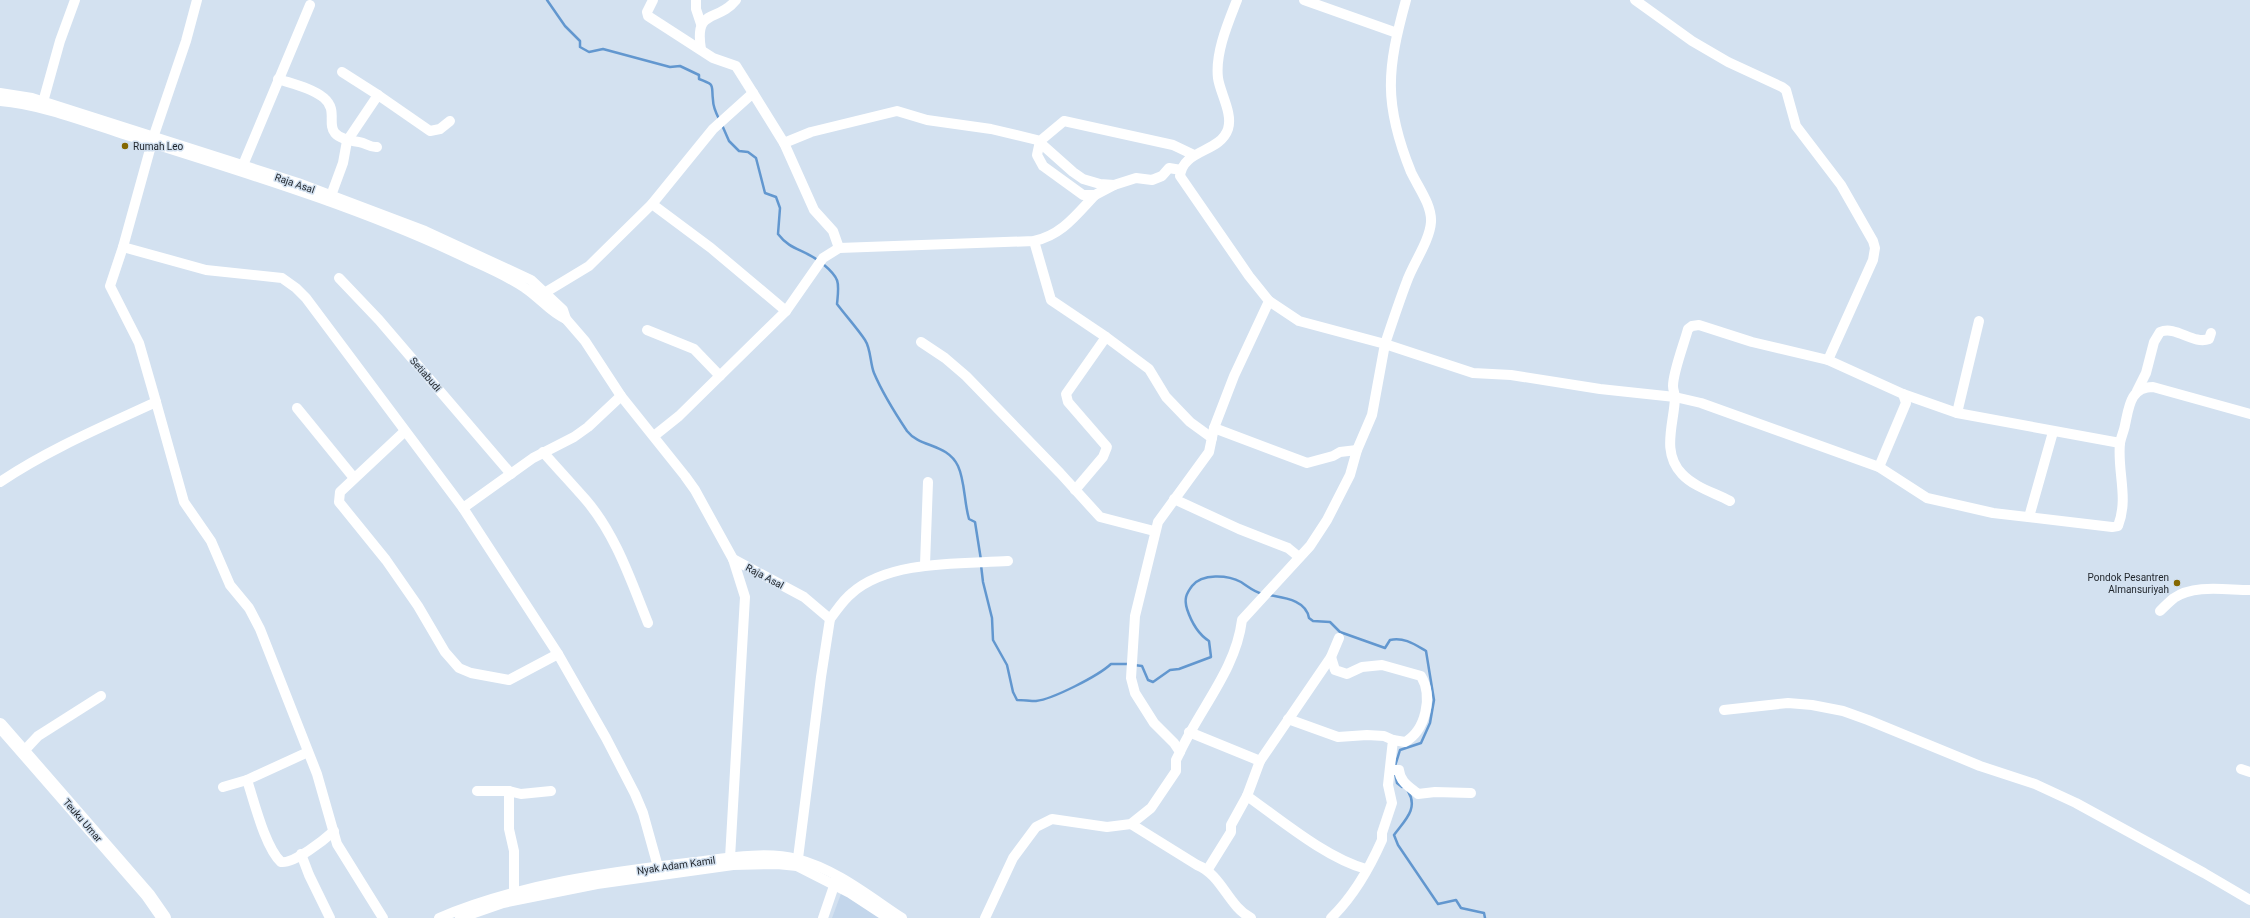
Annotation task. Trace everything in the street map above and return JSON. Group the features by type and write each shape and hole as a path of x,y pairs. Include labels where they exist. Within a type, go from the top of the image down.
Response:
{"highway":[{"name":"Teuku Umar","path":"0,724 143,890 164,918"},
{"name":"Teuku Umar","path":"0,738 102,855 153,918"}],"street":[{"path":"44,102 60,41 75,0"},
{"path":"197,0 172,86 153,139 123,247 110,281 110,289 140,343 184,502 210,541 230,585 249,608 256,622 308,752 341,851 383,918"},
{"path":"653,0 647,15 713,58 736,66 784,143 814,210 833,231 839,248"},
{"path":"696,0 696,8 702,24"},
{"path":"701,49 699,33 702,24 711,16 731,6 736,0"},
{"path":"1237,0 1227,26 1218,68 1220,88 1228,117 1228,129 1220,140 1194,155 1181,170 1182,181 1269,301 1299,320 1385,344 1473,373 1511,375 1600,389 1675,397 1714,407 1879,467 1927,498 1992,513 2112,527 2118,526 2122,516 2124,496 2120,443 2128,410 2146,373 2154,342 2160,332 2168,330 2202,340 2209,339 2211,333"},
{"path":"1304,0 1397,34"},
{"path":"985,918 1020,846 1041,823 1052,819 1107,827 1131,824 1151,808 1176,771 1176,760 1190,732 1231,663 1240,635 1242,620 1270,591 1318,536 1328,520 1350,475 1357,450 1372,416 1385,344 1407,281 1431,222 1427,205 1399,140 1392,108 1390,79 1393,50 1406,0"},
{"path":"1635,0 1692,41 1786,90 1796,126 1841,185 1873,241 1875,248 1873,260 1828,360"},
{"path":"243,165 310,5"},
{"path":"342,72 430,131 440,129 450,121"},
{"path":"278,79 317,93 325,98 331,107 333,131 347,141 361,142 377,147"},
{"name":"Raja Asal","path":"0,93 25,96 44,102 330,199 381,214 475,253 524,277 546,292 563,310 566,319 585,341 622,396 695,490 733,559 804,597 830,619"},
{"path":"546,292 589,266 652,204 713,129 753,93"},
{"path":"330,199 343,163 347,141 378,95"},
{"name":"Raja Asal","path":"0,101 30,106 243,165 330,199 486,267 521,285 559,316 566,319"},
{"path":"784,143 811,132 897,111 927,120 1019,135 1040,142 1083,179 1100,184 1114,185"},
{"path":"1095,195 1083,195 1043,166 1038,155 1040,142 1064,121 1173,145 1194,155"},
{"path":"654,436 679,416 786,312 823,258 839,248 1034,241 1046,238 1064,229 1095,195 1114,185 1136,178 1152,180 1162,176 1170,168 1181,170"},
{"path":"652,204 711,248 786,312"},
{"path":"1034,241 1049,297 1106,336 1149,369 1166,397 1190,422 1212,438"},
{"path":"123,247 206,270 270,276 289,282 306,298 404,432 463,508 558,654 606,738 635,794 643,813 659,870"},
{"name":"Setiabudi","path":"339,278 384,326 511,474"},
{"path":"1180,752 1174,743 1163,734 1140,704 1131,678 1131,659 1135,616 1154,531 1162,514 1185,488 1209,452 1214,428 1234,376 1269,301"},
{"path":"1957,413 1979,321"},
{"path":"1730,501 1695,484 1683,475 1676,466 1671,452 1669,436 1675,397 1673,386 1688,329 1692,326 1699,325 1752,342 1828,360 1903,394 1957,413 2053,432 2120,443"},
{"path":"647,330 694,349 720,376"},
{"path":"1075,490 1104,457 1107,447 1103,440 1068,402 1066,394 1106,336"},
{"path":"921,342 945,358 966,376 1100,517 1154,531"},
{"path":"2137,390 2144,387 2152,387 2250,414"},
{"path":"1879,467 1906,403 1903,394"},
{"path":"463,508 543,452 574,437 588,427 622,396"},
{"path":"0,482 31,462 58,449 72,440 156,402"},
{"path":"297,408 354,478"},
{"path":"1214,428 1307,463 1333,456 1340,452 1357,450"},
{"path":"404,432 340,492 339,502 386,560 418,606 445,652 459,668 471,673 509,680 558,654"},
{"path":"2029,517 2053,432"},
{"path":"543,452 587,501 597,516 622,558 648,623"},
{"path":"925,565 928,482"},
{"path":"1174,499 1239,530 1288,548 1299,557"},
{"path":"730,858 745,597 733,559"},
{"path":"797,862 830,619 851,593 870,581 925,565 1008,561"},
{"path":"2160,611 2174,598 2201,590 2250,590"},
{"path":"1208,869 1231,832 1231,825 1247,796 1260,761 1331,657 1339,638"},
{"path":"1288,719 1338,737 1367,735 1384,736 1393,740 1405,742 1422,726 1426,706 1426,684 1421,676 1382,665 1362,667 1346,674 1335,670 1331,657"},
{"path":"23,752 38,736 100,696"},
{"path":"1724,710 1788,703 1818,706 1868,720 1980,766 2035,784 2076,803 2204,872 2250,900"},
{"path":"1190,732 1260,761"},
{"path":"1331,918 1350,895 1382,840 1382,833 1392,803 1388,786 1394,770 1393,740"},
{"path":"223,787 247,780 308,752"},
{"path":"1394,770 1399,777 1418,794 1435,792 1471,793"},
{"path":"247,780 263,828 278,859 284,863 321,843 334,831"},
{"path":"477,791 509,791 521,794 552,791"},
{"path":"509,791 509,829 514,851 514,892"},
{"path":"1247,796 1301,834 1352,865 1366,869"},
{"path":"1131,824 1197,865 1208,869 1227,892 1235,906 1251,918"},
{"path":"301,854 309,875 330,918"},
{"name":"Nyak Adam Kamil","path":"439,918 467,906 514,892 730,858 755,861 797,862 836,880 902,918"},
{"path":"460,918 503,903 659,870 733,865 755,861"},
{"path":"823,918 836,880 888,918"}],"shaded area":[{"path":"845,883 898,918 832,918"}],"waterway":[{"path":"547,0 565,26 580,41 580,47 589,52 603,49 670,67 680,66 699,75 699,79 712,86 714,105 719,119"},
{"path":"722,125 729,141 739,151 748,152 756,158 765,193 776,197 780,208 778,234 787,243 819,261"},
{"path":"823,264 829,269 838,282 837,304 865,340 877,380 907,431 919,440 947,453 958,466 962,478 969,519 975,522 981,560"},
{"path":"981,565 983,582 992,618 993,640 1007,665 1013,692 1017,700 1036,701 1044,699 1075,686 1096,675 1111,664 1129,664"},
{"path":"1134,665 1142,666 1148,680 1153,682 1170,670 1179,669 1211,657 1209,641 1201,635 1195,627 1186,605 1187,594 1196,582 1215,576 1229,578 1241,582 1254,591 1263,594"},
{"path":"1269,595 1294,601 1304,607 1309,618 1313,621 1330,622 1340,632 1385,648 1390,640 1400,639 1426,651 1434,700 1430,723 1421,743 1400,750 1395,766"},
{"path":"1395,773 1397,783 1402,787"},
{"path":"1408,791 1412,804 1406,820 1394,835 1398,845 1438,904 1456,900 1461,908 1484,913 1485,918"}],"place":[{"name":"Rumah Leo","path":"125,146"},
{"name":"Pondok Pesantren Almansuriyah","path":"2177,583"}]}
